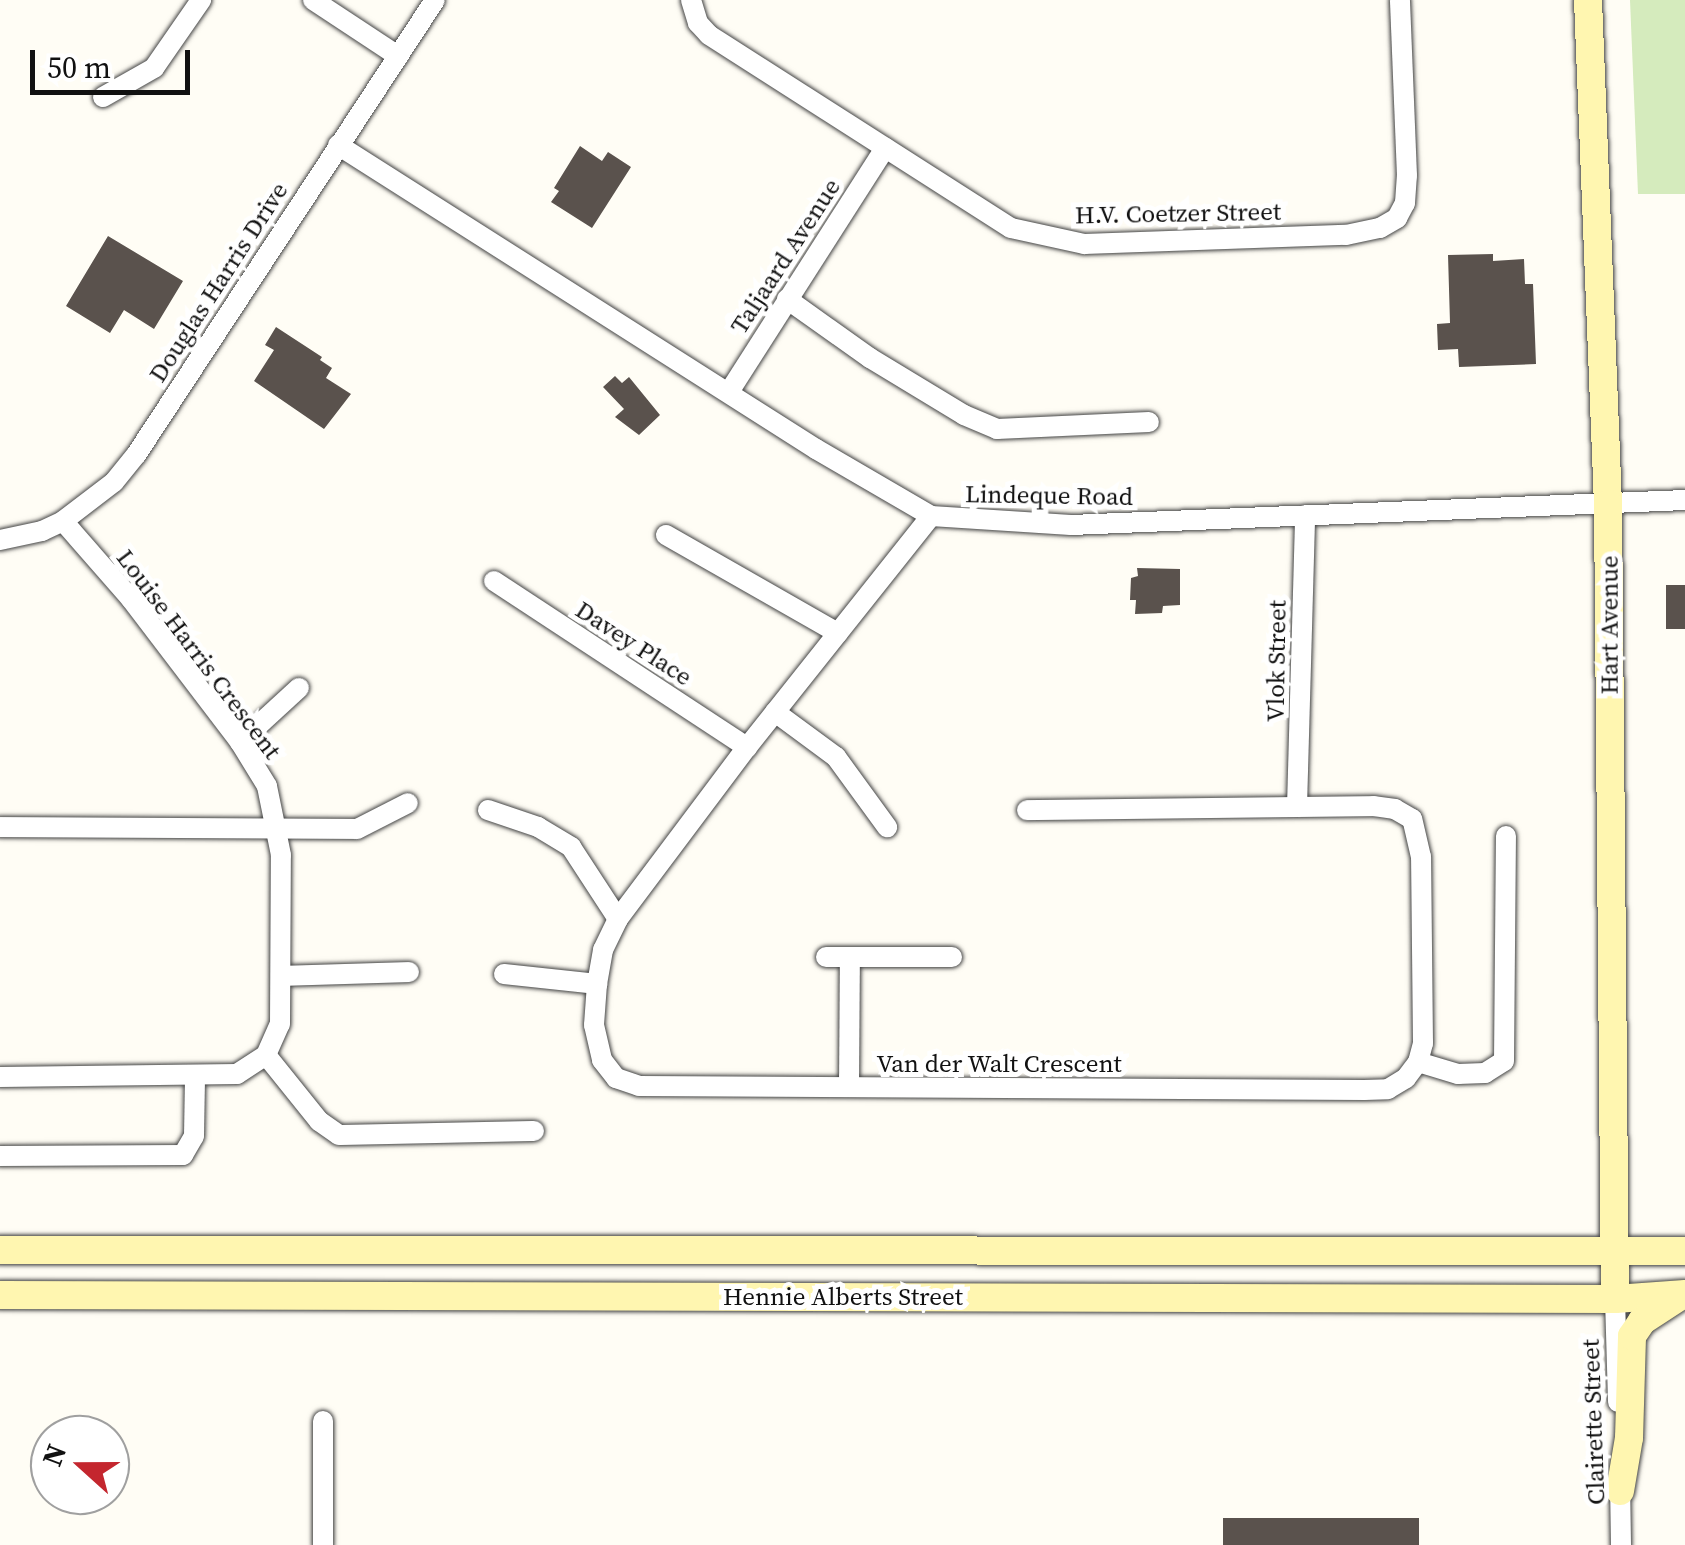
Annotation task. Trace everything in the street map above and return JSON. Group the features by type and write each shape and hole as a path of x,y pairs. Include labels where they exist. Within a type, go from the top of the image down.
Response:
{"street":[{"path":"103,98 154,68 201,0"},
{"path":"313,0 398,56"},
{"name":"Douglas Harris Drive","path":"0,540 63,521 114,482 136,455 434,0"},
{"name":"H.V. Coetzer Street","path":"691,3 709,34 1011,228 1084,244 1346,235 1380,228 1397,218 1405,202 1408,176 1400,0"},
{"name":"Hart Avenue","path":"1588,0 1608,504 1614,1298"},
{"name":"Lindeque Road","path":"338,145 884,492 931,516 1071,525 1685,500"},
{"name":"Taljaard Avenue","path":"728,392 885,148"},
{"path":"787,299 870,358 964,416 998,429 1149,422"},
{"name":"Vlok Street","path":"1298,808 1304,515"},
{"name":"Van der Walt Crescent","path":"931,516 747,747 618,919 603,950 597,1044 616,1078 639,1086 1364,1090 1388,1088 1406,1078 1418,1062"},
{"name":"Louise Harris Crescent","path":"63,521 131,598 240,742 267,786 282,855 280,1024 266,1055"},
{"path":"666,535 838,633"},
{"name":"Davey Place","path":"494,581 747,747"},
{"path":"240,742 299,688"},
{"path":"775,712 836,757 888,827"},
{"path":"0,827 357,829 408,803"},
{"path":"1027,810 1374,806 1396,809 1412,819 1421,856 1422,1043 1418,1062 1458,1074 1485,1073 1504,1061 1506,836"},
{"path":"488,810 538,828 570,847 618,919"},
{"path":"826,957 952,957"},
{"path":"848,1087 850,957"},
{"path":"281,976 409,972"},
{"path":"504,974 598,984"},
{"path":"0,1077 194,1078 238,1074 266,1055 319,1122 339,1135 534,1131"},
{"path":"0,1156 183,1155 194,1136 194,1078"},
{"name":"Hennie Alberts Street","path":"0,1250 1685,1251"},
{"path":"1620,1491 1629,1438 1632,1336 1642,1321 1684,1294"},
{"name":"Hennie Alberts Street","path":"0,1295 1614,1298 1684,1294"},
{"name":"Clairette Street","path":"1614,1298 1621,1545"},
{"path":"323,1421 323,1545"}],"green space":[{"path":"1630,0 1685,0 1685,194 1638,194"}],"building":[{"path":"580,146 602,161 608,152 631,167 592,228 551,202 559,191 554,188"},
{"path":"108,236 183,281 154,329 124,310 110,333 66,306"},
{"path":"1493,254 1493,261 1524,259 1525,284 1533,284 1536,364 1459,367 1458,349 1438,350 1437,324 1450,323 1448,255"},
{"path":"276,327 322,357 320,360 332,368 326,378 351,394 324,429 254,381 274,350 265,345"},
{"path":"615,376 622,383 629,377 660,415 639,435 615,417 624,409 603,387"},
{"path":"1137,568 1180,569 1180,605 1163,606 1162,613 1135,614 1136,600 1130,600 1131,578 1138,576"},
{"path":"1666,585 1685,585 1685,629 1666,629"},
{"path":"1223,1518 1419,1518 1419,1545 1223,1545"}]}
